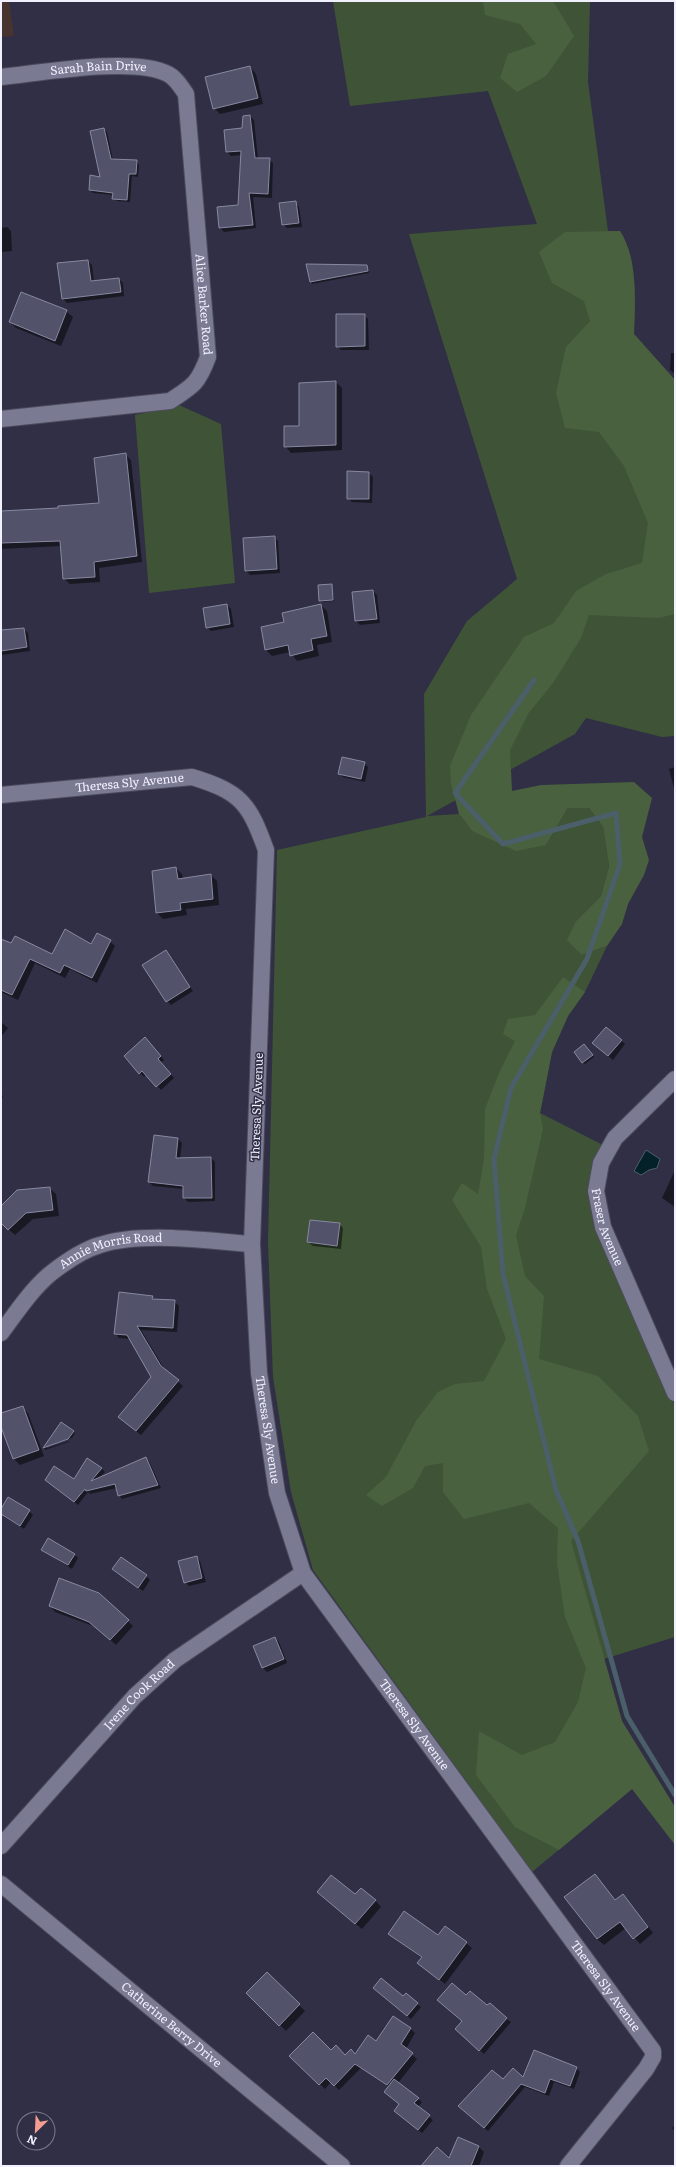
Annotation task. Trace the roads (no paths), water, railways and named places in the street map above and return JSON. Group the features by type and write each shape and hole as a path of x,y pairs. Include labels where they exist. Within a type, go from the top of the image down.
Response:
{"street":[{"name":"Sarah Bain Drive","path":"1,77 109,66 147,66 168,74 179,84 186,94"},
{"name":"Alice Barker Road","path":"1,419 170,401 191,388 201,378 208,357 186,94"},
{"name":"Theresa Sly Avenue","path":"1,795 192,777 215,784 231,792 247,805 256,822 266,850 252,1244 259,1373 276,1485 303,1573 653,2051 653,2057 646,2069 568,2166"},
{"name":"Fraser Avenue","path":"675,1079 615,1138 601,1163 596,1191 604,1227 675,1393"},
{"name":"Annie Morris Road","path":"1,1333 22,1304 49,1275 67,1262 99,1245 110,1242 152,1238 252,1244"},
{"name":"Irene Cook Road","path":"1,1846 130,1701 163,1670 175,1660 303,1573"},
{"name":"Catherine Berry Drive","path":"1,1884 342,2166"}],"water":[{"path":"646,1150 660,1159 657,1168 649,1170 641,1175 634,1171"}],"waterway":[{"path":"534,680 455,793 503,844 616,813 620,864 587,959 511,1088 494,1159 503,1274 556,1490 578,1541 627,1716 675,1795"}]}
